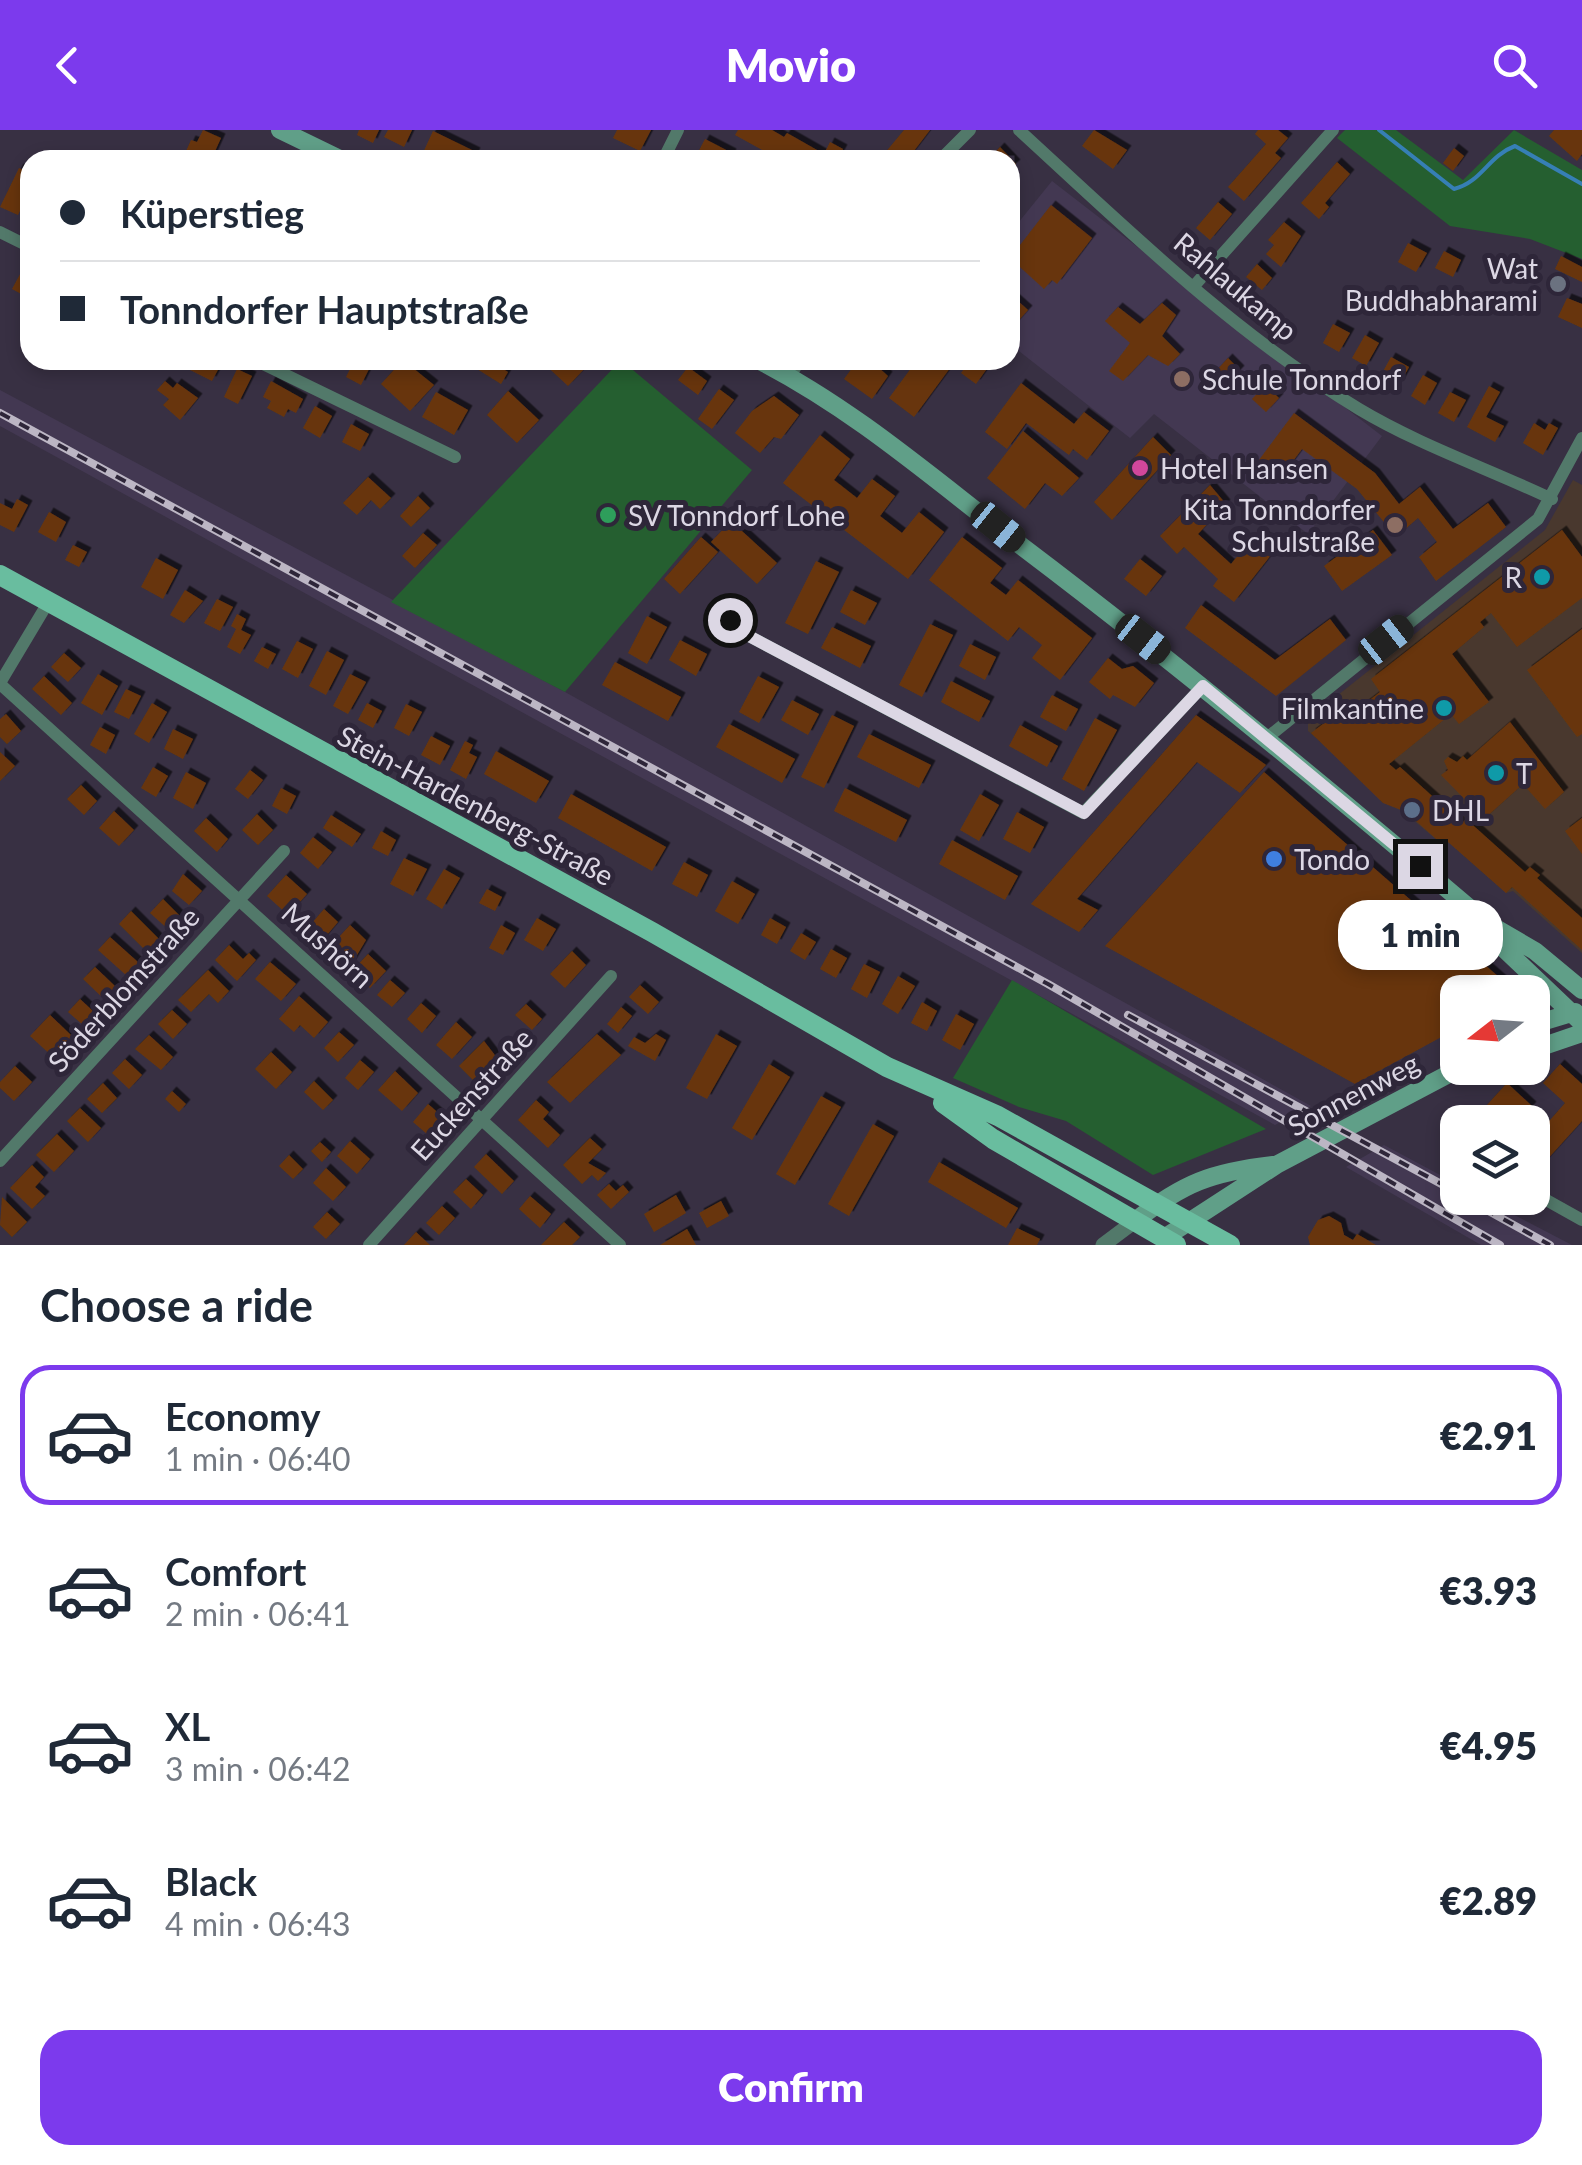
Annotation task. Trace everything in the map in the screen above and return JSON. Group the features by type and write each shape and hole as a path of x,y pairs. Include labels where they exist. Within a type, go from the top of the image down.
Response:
{"main road":[{"path":"280,130 320,150"},
{"path":"798,370 1268,736 1486,923 1535,951 1582,990"},
{"name":"Stein-Hardenberg-Straße","path":"0,575 925,1087 998,1116 1159,1202 1230,1245"},
{"path":"1486,923 1499,944 1578,1015"},
{"path":"1550,1021 1578,1015"},
{"path":"1550,1044 1582,1033"},
{"name":"Sonnenweg","path":"1165,1243 1191,1221 1278,1164 1440,1079"},
{"name":"Stein-Hardenberg-Straße","path":"925,1087 993,1138 1135,1221 1165,1243"},
{"name":"Sonnenweg","path":"1135,1221 1159,1202 1218,1172 1278,1164"}],"street":[{"path":"950,150 970,130"},
{"name":"Rahlaukamp","path":"1018,130 1194,286 1295,368 1363,411 1552,500"},
{"path":"1194,286 1333,130"},
{"path":"276,370 455,457"},
{"path":"1268,736 1520,535 1552,500 1582,438"},
{"path":"0,684 49,601"},
{"path":"723,608 747,635 1084,813 1203,686"},
{"name":"Mushörn","path":"0,684 620,1245"},
{"name":"Söderblomstraße","path":"0,1161 284,851"},
{"name":"Euckenstraße","path":"369,1245 610,976"},
{"path":"1550,1202 1582,1220"},
{"name":"Sonnenweg","path":"1103,1245 1135,1221"}],"shaded area":[{"name":"Schule Tonndorf","path":"1052,181 1382,436 1308,534 1154,414 1130,438 1020,352 1020,221"},
{"path":"0,390 565,692 1311,1106 1275,1125 0,426"},
{"path":"1573,480 1582,485 1582,953 1513,891 1506,893 1449,842 1444,846 1308,731 1308,719 1545,530"},
{"path":"1384,1145 1440,1175 1440,1215 1515,1215 1572,1245 1481,1245 1346,1167"}],"green space":[{"path":"1345,130 1396,130 1463,180 1514,130 1582,170 1582,259 1530,239 1450,226 1337,138"},
{"name":"SV Tonndorf Lohe","path":"611,370 633,370 752,470 565,692 391,602"},
{"path":"1012,980 1266,1129 1153,1175 1066,1121 1019,1107 953,1078"}],"building":[{"path":"203,130 221,138 216,150 186,150 191,140 197,142"},
{"path":"359,130 379,130 373,143 357,135"},
{"path":"388,130 412,130 404,147 384,137"},
{"path":"617,130 651,130 641,150 613,138"},
{"path":"738,130 772,130 784,137 787,133 817,150 762,150 735,135"},
{"path":"904,130 930,130 915,150 887,150"},
{"path":"1094,130 1127,150 1113,169 1082,146"},
{"path":"1258,130 1278,130 1288,138 1275,153 1281,158 1244,201 1228,187 1266,144 1255,134"},
{"path":"1554,130 1582,130 1582,154 1577,161 1549,136"},
{"path":"433,131 472,150 424,150"},
{"path":"705,139 726,150 699,150"},
{"path":"830,142 842,150 826,150"},
{"path":"1454,148 1464,156 1453,171 1443,163"},
{"path":"1337,162 1350,174 1325,203 1329,207 1319,219 1301,203"},
{"path":"19,168 20,168 18,215 0,207"},
{"path":"1218,202 1232,214 1210,240 1196,228"},
{"path":"1051,205 1092,238 1057,284 1052,280 1044,289 1020,267 1020,245"},
{"path":"1284,222 1301,236 1281,267 1266,254 1274,245 1268,240"},
{"path":"1408,243 1427,253 1416,272 1398,262"},
{"path":"1444,251 1461,260 1453,277 1435,268"},
{"path":"1561,256 1582,267 1582,282 1555,269"},
{"path":"1257,264 1272,278 1262,290 1246,277"},
{"path":"20,274 20,293 12,289"},
{"path":"1567,298 1582,304 1582,328 1558,317"},
{"path":"1020,303 1028,310 1020,319"},
{"path":"1162,303 1176,315 1162,336 1180,354 1168,366 1148,355 1123,381 1109,371 1130,343 1105,321 1118,307 1140,324"},
{"path":"1333,324 1350,333 1339,352 1323,343"},
{"path":"1365,335 1379,343 1366,366 1352,358"},
{"path":"1391,357 1409,367 1399,385 1381,375"},
{"path":"1228,358 1240,370 1227,384 1215,372"},
{"path":"190,370 218,370 212,381"},
{"path":"237,370 252,376 238,404 224,397"},
{"path":"350,370 368,370 361,385 346,377"},
{"path":"394,370 415,370 434,385 410,411 381,384"},
{"path":"479,370 505,370 508,372 501,384"},
{"path":"551,370 583,370 568,386"},
{"path":"686,370 692,370 707,381 698,395 678,380"},
{"path":"851,370 881,370 888,376 872,399 844,379"},
{"path":"910,370 949,370 914,417 889,398"},
{"path":"963,370 986,370 976,384 961,373"},
{"path":"1423,375 1437,383 1425,405 1411,396"},
{"path":"165,381 173,388 177,383 198,398 180,420 163,405 169,399 157,390"},
{"path":"271,381 303,399 296,413 288,409 284,417 267,408 271,401 263,397"},
{"path":"1021,383 1074,424 1084,412 1109,431 1087,460 1073,449 1069,455 1026,423 1007,449 985,432"},
{"path":"1265,385 1279,398 1266,412 1252,399"},
{"path":"1489,386 1500,392 1486,417 1504,426 1495,442 1467,427"},
{"path":"719,389 734,400 712,429 698,419"},
{"path":"508,391 539,420 517,443 487,415"},
{"path":"436,392 468,410 454,435 422,417"},
{"path":"1450,392 1466,400 1454,422 1438,413"},
{"path":"774,396 799,415 781,439 774,437 760,453 735,433 752,411"},
{"path":"315,406 332,416 320,438 303,428"},
{"path":"1294,413 1375,473 1399,504 1420,487 1453,529 1488,503 1506,527 1436,581 1419,557 1437,542 1418,518 1396,537 1357,489 1302,449 1278,481 1256,464"},
{"path":"1534,423 1545,430 1549,423 1558,428 1543,455 1523,443"},
{"path":"351,424 369,434 360,451 342,442"},
{"path":"1023,431 1079,478 1062,496 1045,483 1025,509 987,478"},
{"path":"820,435 850,459 834,480 857,498 872,479 895,496 880,516 902,533 919,512 944,532 908,579 783,483"},
{"name":"Hotel Hansen","path":"1153,437 1171,455 1112,520 1094,502"},
{"path":"368,477 391,498 380,509 371,500 357,515 343,503"},
{"path":"1210,485 1226,504 1198,534 1231,564 1258,531 1278,546 1234,602 1213,586 1218,579 1184,547 1177,554 1160,536"},
{"path":"418,496 430,508 411,527 400,516"},
{"path":"17,499 28,505 14,532 0,525 0,503 12,509"},
{"path":"49,512 66,522 56,542 38,532"},
{"path":"731,521 777,563 757,584 711,542"},
{"path":"1373,530 1392,555 1342,591 1324,566"},
{"path":"1562,530 1582,557 1582,598 1517,647 1491,613 1480,622 1484,627 1452,654 1489,702 1459,724 1451,714 1389,764 1396,770 1400,767 1462,823 1466,819 1525,872 1530,867 1540,875 1537,878 1582,918 1582,950 1512,887 1506,893 1448,842 1444,846 1406,812 1383,803 1311,733 1335,715 1341,722 1380,692 1371,679"},
{"path":"423,533 437,545 415,568 402,556"},
{"path":"701,537 718,552 680,594 664,579"},
{"path":"962,537 1002,568 990,583 1006,595 1018,580 1092,638 1060,680 1032,658 1042,645 1019,627 1008,641 929,580"},
{"path":"73,545 87,552 79,567 65,560"},
{"path":"156,558 178,570 163,599 141,587"},
{"path":"1140,559 1162,576 1146,596 1124,579"},
{"path":"816,561 839,572 808,634 785,623"},
{"path":"185,590 203,601 184,623 170,615"},
{"path":"851,590 877,603 865,625 840,612"},
{"path":"217,599 233,607 220,631 204,623"},
{"path":"1201,605 1275,660 1330,619 1346,640 1276,696 1185,628"},
{"path":"237,614 246,619 241,630 251,635 240,654 227,647 236,629 231,626"},
{"path":"647,616 667,627 647,664 628,653"},
{"path":"930,624 953,635 922,697 899,685"},
{"path":"832,627 871,646 860,668 821,648"},
{"path":"1582,629 1582,734 1577,737 1527,670"},
{"path":"680,640 707,654 696,676 669,660"},
{"path":"297,641 313,649 298,678 282,669"},
{"path":"970,644 996,657 985,680 959,666"},
{"path":"262,647 276,654 268,669 254,661"},
{"path":"327,651 344,660 326,695 309,686"},
{"path":"64,653 81,668 68,682 51,667"},
{"path":"1108,658 1122,669 1133,666 1154,683 1135,707 1113,695 1110,699 1089,682"},
{"path":"615,662 681,697 668,721 602,685"},
{"path":"98,674 118,686 102,715 81,703"},
{"path":"350,674 366,682 348,714 333,706"},
{"path":"44,676 72,703 61,715 32,689"},
{"path":"758,676 779,687 759,723 739,712"},
{"path":"951,681 990,701 979,722 941,702"},
{"path":"126,689 141,696 129,719 114,712"},
{"path":"1052,695 1078,709 1066,731 1040,717"},
{"path":"792,700 819,714 808,735 781,720"},
{"path":"152,703 167,712 149,743 134,734"},
{"path":"367,703 382,711 373,728 358,720"},
{"path":"406,704 422,712 409,736 394,728"},
{"path":"6,714 21,731 7,744 0,737 0,719"},
{"path":"832,715 854,726 824,788 801,777"},
{"path":"1196,715 1266,765 1240,793 1197,762 1077,899 1098,910 1079,932 1031,904"},
{"path":"1095,718 1117,730 1084,791 1062,779"},
{"name":"T","path":"1510,722 1564,792 1545,809 1523,784 1484,819 1441,775 1448,770 1444,761 1448,757 1457,762 1463,756 1467,760"},
{"path":"729,724 795,759 782,783 716,747"},
{"path":"1020,725 1058,746 1047,767 1009,746"},
{"path":"100,727 115,735 106,754 90,745"},
{"path":"173,729 193,739 183,759 164,749"},
{"path":"869,734 931,765 919,788 857,757"},
{"path":"431,736 450,746 440,765 421,755"},
{"path":"465,741 473,745 469,753 477,757 466,779 450,770"},
{"path":"496,751 549,781 536,803 484,774"},
{"path":"0,752 15,766 0,781"},
{"path":"153,767 168,776 156,797 141,788"},
{"path":"250,770 263,780 248,799 235,789"},
{"path":"186,772 206,783 193,809 173,798"},
{"name":"Tondo","path":"1264,772 1497,975 1440,975 1440,1038 1355,1084 1105,946"},
{"path":"81,785 97,801 84,815 67,799"},
{"path":"281,788 296,796 287,814 272,806"},
{"path":"845,788 907,820 896,842 834,811"},
{"path":"571,794 666,847 652,871 558,818"},
{"path":"980,794 999,805 979,841 960,830"},
{"path":"114,811 134,830 119,846 99,828"},
{"path":"1017,812 1044,827 1030,853 1003,839"},
{"path":"257,814 273,830 258,845 242,830"},
{"path":"331,815 361,834 352,847 323,828"},
{"path":"206,818 228,839 217,852 194,831"},
{"path":"1582,818 1582,854 1565,831"},
{"path":"381,831 396,840 388,856 372,848"},
{"path":"313,837 332,852 318,869 300,853"},
{"path":"952,840 1018,876 1005,900 939,864"},
{"path":"404,858 427,869 413,896 390,884"},
{"path":"684,862 708,875 697,897 672,884"},
{"path":"444,869 460,878 442,909 426,899"},
{"path":"183,874 202,891 189,905 172,891"},
{"path":"286,875 307,894 288,915 267,896"},
{"path":"732,881 755,894 738,924 715,911"},
{"path":"487,889 502,897 495,911 479,903"},
{"path":"163,899 181,917 169,930 150,913"},
{"path":"324,909 338,922 321,942 306,930"},
{"path":"131,911 160,940 148,953 119,924"},
{"path":"537,918 556,929 543,951 524,940"},
{"path":"770,918 786,927 777,944 761,935"},
{"path":"350,925 366,940 351,965 328,949"},
{"path":"501,925 515,933 503,955 489,948"},
{"path":"801,933 816,942 805,960 790,951"},
{"path":"110,937 139,963 127,976 98,950"},
{"path":"229,945 243,959 249,953 256,960 237,981 215,960"},
{"path":"831,949 847,958 836,978 820,969"},
{"path":"572,951 586,965 565,988 550,974"},
{"path":"368,954 386,971 370,988 352,971"},
{"path":"270,962 296,984 281,1001 255,979"},
{"path":"864,964 880,972 867,998 851,989"},
{"path":"95,967 117,988 105,1000 83,979"},
{"path":"208,970 229,991 218,1003 209,994 191,1012 178,1000"},
{"path":"898,976 915,986 898,1014 882,1004"},
{"path":"390,980 405,993 392,1007 377,995"},
{"path":"640,985 659,1002 648,1014 629,997"},
{"path":"299,996 328,1022 314,1038 300,1025 294,1032 279,1019"},
{"path":"80,999 94,1012 83,1025 68,1012"},
{"path":"922,1002 937,1011 927,1031 911,1023"},
{"path":"421,1003 436,1016 422,1033 407,1019"},
{"path":"526,1004 542,1019 532,1030 515,1015"},
{"path":"621,1007 632,1016 618,1033 607,1024"},
{"path":"172,1010 187,1024 173,1039 158,1024"},
{"path":"956,1014 974,1024 960,1050 942,1040"},
{"path":"50,1015 72,1036 53,1057 30,1036"},
{"path":"456,1022 472,1037 452,1059 436,1045"},
{"path":"339,1032 354,1045 338,1062 324,1048"},
{"path":"597,1034 621,1055 570,1103 547,1082"},
{"path":"656,1034 666,1040 655,1061 628,1046 634,1037 645,1043"},
{"path":"716,1034 737,1046 707,1099 686,1088"},
{"path":"149,1035 173,1057 161,1070 135,1049"},
{"path":"484,1041 504,1067 491,1079 484,1072 475,1082 459,1066"},
{"path":"271,1052 292,1072 276,1089 255,1069"},
{"path":"125,1059 142,1075 129,1089 112,1073"},
{"path":"360,1060 374,1072 358,1090 345,1078"},
{"path":"769,1064 790,1077 752,1140 732,1128"},
{"path":"1560,1064 1582,1084 1582,1121 1550,1156 1550,1120 1565,1103 1545,1085 1550,1085 1550,1075"},
{"path":"15,1066 32,1082 14,1101 0,1088 0,1082"},
{"path":"395,1071 418,1093 402,1111 378,1090"},
{"path":"314,1081 333,1100 323,1110 304,1092"},
{"path":"103,1083 117,1098 102,1113 87,1099"},
{"path":"1505,1085 1531,1105 1487,1105"},
{"path":"172,1091 186,1104 179,1112 165,1099"},
{"path":"821,1096 841,1107 795,1185 776,1174"},
{"path":"536,1100 549,1112 543,1119 560,1135 548,1148 518,1120"},
{"path":"428,1104 450,1123 435,1141 413,1122"},
{"path":"80,1108 101,1128 88,1142 67,1121"},
{"path":"873,1124 894,1136 849,1216 828,1204"},
{"path":"57,1134 74,1151 54,1172 36,1155"},
{"path":"590,1138 602,1149 588,1163 606,1173 598,1181 592,1175 582,1184 563,1165"},
{"path":"350,1141 370,1159 357,1174 337,1156"},
{"path":"320,1142 331,1152 322,1162 311,1151"},
{"path":"486,1154 514,1181 502,1194 474,1167"},
{"path":"289,1155 303,1169 293,1179 279,1166"},
{"path":"939,1162 1018,1208 1006,1228 928,1182"},
{"path":"32,1165 44,1177 35,1187 45,1196 32,1209 10,1188"},
{"path":"326,1168 346,1187 333,1201 313,1183"},
{"path":"466,1179 483,1195 471,1209 453,1192"},
{"path":"609,1184 616,1191 623,1185 629,1192 611,1209 597,1195"},
{"path":"676,1195 686,1213 654,1232 644,1214"},
{"path":"530,1196 551,1214 540,1228 519,1209"},
{"path":"2,1197 27,1222 12,1237 0,1225"},
{"path":"721,1201 729,1216 707,1228 699,1213"},
{"path":"442,1206 455,1218 439,1235 426,1223"},
{"path":"327,1212 340,1224 326,1239 313,1227"},
{"path":"1329,1216 1341,1223 1344,1235 1353,1240 1357,1234 1376,1245 1310,1245 1308,1237 1318,1220"},
{"path":"564,1222 580,1237 572,1245 541,1245"},
{"path":"1017,1228 1040,1239 1037,1245 1008,1245"},
{"path":"687,1229 696,1245 660,1245"},
{"path":"416,1232 430,1245 404,1245"}],"waterway":[{"path":"1379,130 1454,189 1472,181 1515,146 1582,184"}],"railway":[{"path":"0,413 1048,984 1500,1245"},
{"path":"1128,1015 1440,1183"},
{"path":"1496,1215 1550,1245"}],"place":[{"name":"Wat Buddhabharami","path":"1558,284"},
{"name":"Schule Tonndorf","path":"1182,379"},
{"name":"Hotel Hansen","path":"1140,468"},
{"name":"SV Tonndorf Lohe","path":"608,515"},
{"name":"Kita Tonndorfer Schulstraße","path":"1395,525"},
{"name":"R","path":"1542,577"},
{"name":"Filmkantine","path":"1444,708"},
{"name":"T","path":"1496,773"},
{"name":"DHL","path":"1412,810"},
{"name":"Tondo","path":"1274,859"}],"route":[{"path":"730,620 747,635 1084,813 1203,686 1268,736 1420,866"}]}
